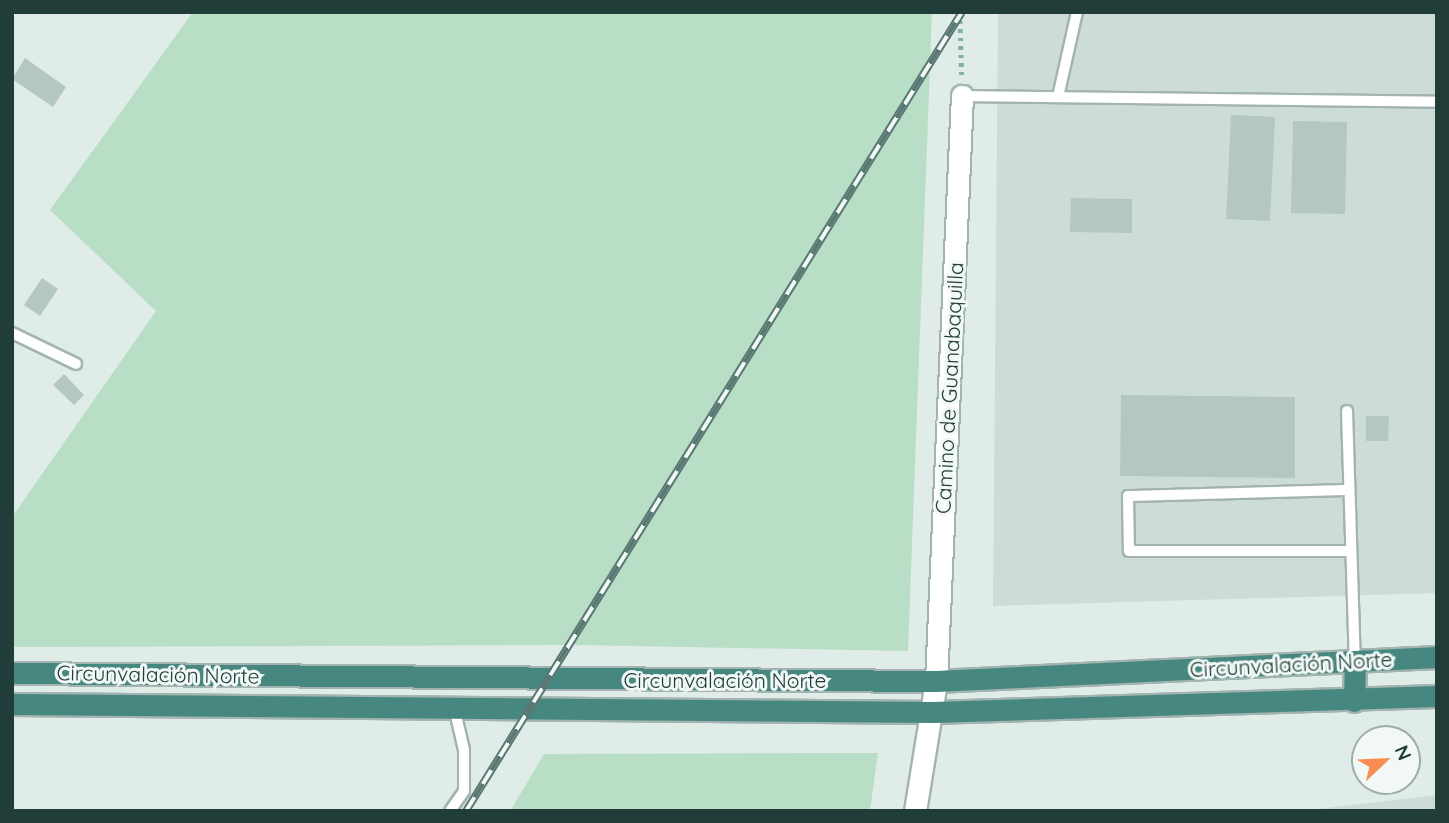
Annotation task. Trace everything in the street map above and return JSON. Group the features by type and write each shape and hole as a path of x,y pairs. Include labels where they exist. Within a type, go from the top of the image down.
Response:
{"highway":[{"name":"Circunvalación Norte","path":"12,673 936,681 1437,657"},
{"path":"1354,701 1355,662"},
{"name":"Circunvalación Norte","path":"12,704 933,712 1354,701 1437,696"}],"street":[{"name":"Camino de Guanabaquilla","path":"933,712 962,96"},
{"path":"915,811 933,712"}],"lane":[{"path":"1058,97 1077,12"},
{"path":"962,96 1437,102"},
{"path":"12,333 76,364"},
{"path":"1347,411 1355,662"},
{"path":"1349,490 1128,496 1129,551 1351,551"},
{"path":"450,811 464,791 464,750 454,706"}],"path":[{"path":"960,12 962,96"}],"shaded area":[{"path":"998,12 1437,12 1437,593 993,606"},
{"path":"1437,795 1437,811 1301,811"}],"green space":[{"path":"193,12 932,12 908,651 577,645 12,647 12,517 156,311 50,210"},
{"path":"878,753 870,811 510,811 544,754"}],"building":[{"path":"25,58 66,87 53,107 12,79"},
{"path":"1231,115 1275,117 1270,221 1226,219"},
{"path":"1293,121 1347,122 1345,214 1291,213"},
{"path":"1071,198 1132,199 1132,233 1070,232"},
{"path":"42,278 58,289 40,316 24,305"},
{"path":"64,374 84,395 74,405 53,385"},
{"path":"1121,395 1295,397 1295,478 1120,476"},
{"path":"1366,416 1389,416 1388,441 1366,441"}],"railway":[{"path":"466,811 962,12"}]}
